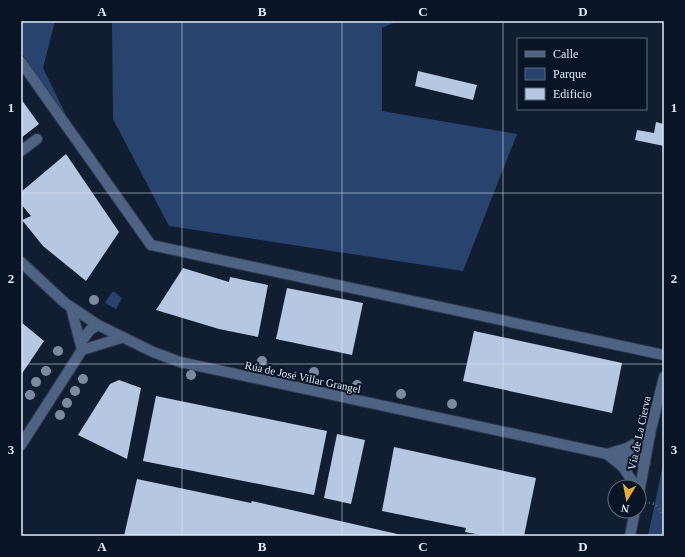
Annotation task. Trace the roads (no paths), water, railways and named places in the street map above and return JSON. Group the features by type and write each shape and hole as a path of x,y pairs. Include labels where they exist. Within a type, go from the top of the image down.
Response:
{"street":[{"path":"21,62 151,245 664,355"},
{"path":"21,151 37,139"},
{"name":"Rúa de José Villar Grangel","path":"21,262 45,286 71,308 98,325 121,338 180,362 613,455 631,454 645,462"},
{"path":"71,308 85,346"},
{"path":"21,445 98,325"},
{"path":"85,346 121,338"},
{"name":"Vía de La Cierva","path":"642,479 650,435 664,377"},
{"path":"631,479 613,455 650,435"},
{"path":"630,536 633,519"}]}
